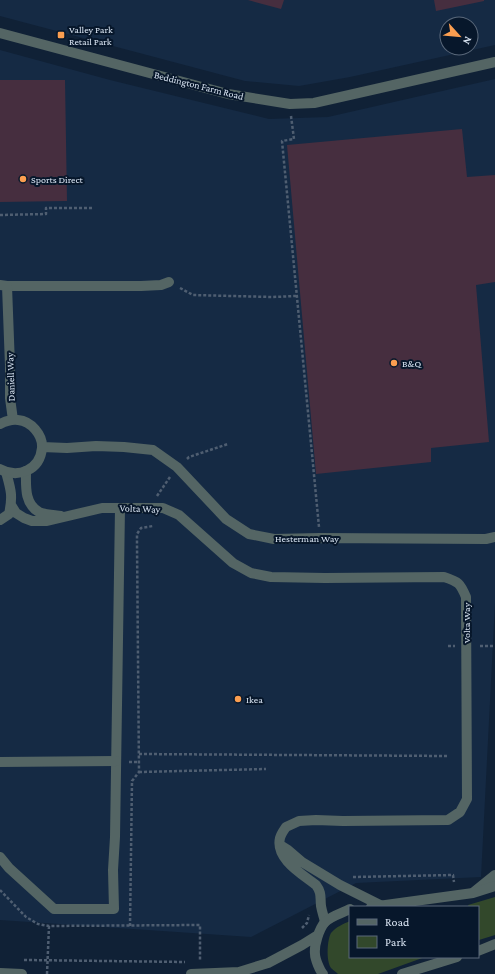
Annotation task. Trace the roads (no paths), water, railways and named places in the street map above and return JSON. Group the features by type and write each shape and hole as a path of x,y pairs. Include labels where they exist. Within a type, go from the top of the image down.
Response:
{"street":[{"name":"Beddington Farm Road","path":"0,33 228,94 290,104 314,103 495,62"},
{"path":"3,286 141,286 161,285 169,282"},
{"name":"Daniell Way","path":"3,286 10,366 10,398 14,420"},
{"path":"0,424 9,420 25,421 33,426 40,437 42,447 37,462 31,468 17,474 3,471"},
{"name":"Hesterman Way","path":"42,447 67,448 96,446 153,450 176,467 226,519 249,534 274,539 490,538 495,544"},
{"path":"0,520 9,514 11,504 11,490 3,471"},
{"name":"Volta Way","path":"26,471 26,488 28,499 33,507 40,512 65,517"},
{"name":"Volta Way","path":"11,504 16,513 32,521 47,521 102,508 163,508 179,515 233,563 251,573 271,577 444,577 456,581 462,587 466,597 467,799 460,812 448,820 298,821 286,826 280,838 280,845"},
{"path":"0,857 9,868 54,909 114,909 113,870 115,837 120,508"},
{"path":"0,762 116,761"},
{"path":"280,845 308,866 340,885 382,906 473,893 495,886"},
{"path":"280,845 283,857 319,889 325,922"},
{"path":"473,893 495,875"},
{"path":"323,974 315,955 318,935 325,922 349,910"},
{"path":"191,974 239,972 268,963 318,935"},
{"path":"479,950 495,944"},
{"path":"402,974 454,958"},
{"path":"0,973 22,974"}],"place":[{"name":"Valley Park Retail Park","path":"61,35"},
{"name":"Sports Direct","path":"23,179"},
{"name":"B&Q","path":"394,363"},
{"name":"Ikea","path":"238,699"}]}
